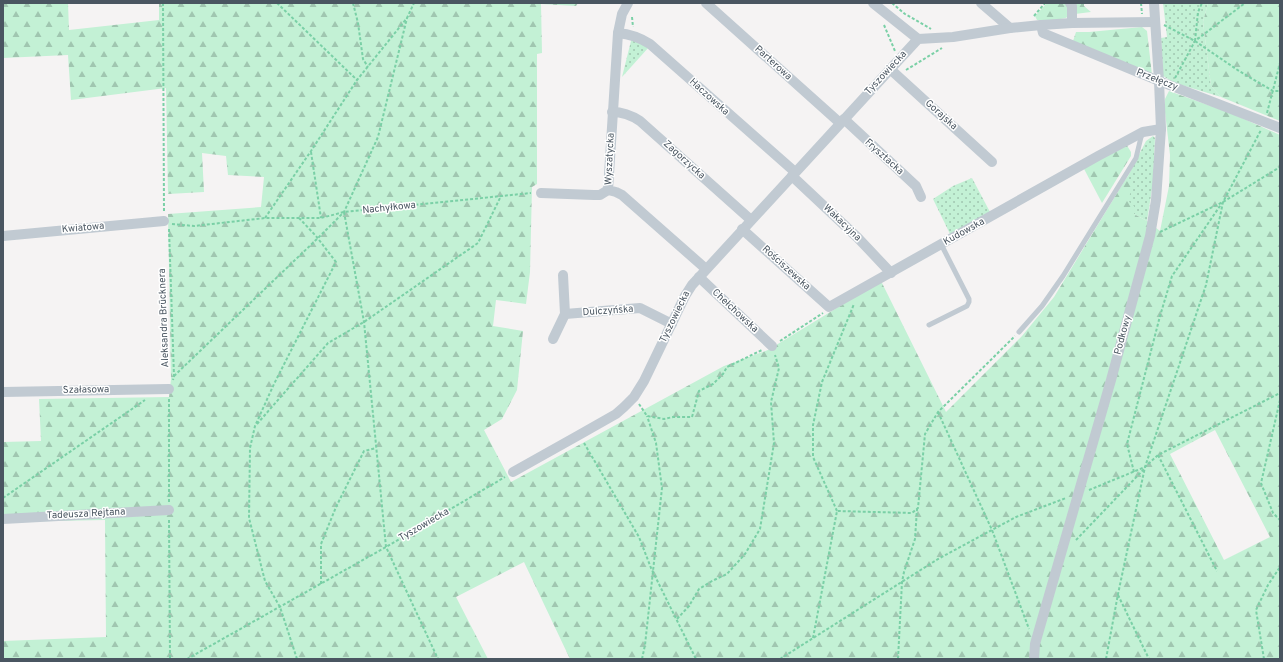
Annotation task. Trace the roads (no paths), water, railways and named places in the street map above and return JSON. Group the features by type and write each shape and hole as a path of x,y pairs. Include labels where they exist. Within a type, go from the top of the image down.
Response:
{"street":[{"name":"Wyszatycka","path":"628,3 622,14 618,33 608,190 622,195 706,269"},
{"name":"Parterowa","path":"706,3 842,121"},
{"path":"981,3 1010,28"},
{"path":"1070,3 1072,6 1072,23"},
{"name":"Podkowy","path":"1034,659 1035,644 1111,380 1150,236 1156,200 1161,129 1154,3"},
{"path":"874,4 918,38 953,36 1041,25 1155,22"},
{"name":"Przełęczy","path":"1041,25 1043,33 1159,82 1280,128"},
{"name":"Haczowska","path":"618,33 632,35 650,44 793,174"},
{"name":"Tyszowiecka","path":"513,472 616,414 634,397 644,381 685,296 699,276 842,121 894,72 899,59 918,38"},
{"name":"Gorajska","path":"894,72 992,162"},
{"name":"Zagorzycka","path":"612,112 625,113 640,121 751,220"},
{"name":"Frysztacka","path":"842,121 916,186 921,197"},
{"name":"Kudowska","path":"829,307 1098,156 1143,132 1161,129"},
{"name":"Wakacyjna","path":"793,174 891,273"},
{"path":"540,192 600,195 608,190"},
{"name":"Kwiatowa","path":"3,236 166,222"},
{"name":"Rościszewska","path":"742,229 829,307"},
{"path":"554,339 565,314 563,275"},
{"name":"Chełchowska","path":"699,276 772,346"},
{"name":"Dulczyńska","path":"565,314 640,308 672,324"},
{"name":"Szałasowa","path":"3,392 165,389"},
{"name":"Tadeusza Rejtana","path":"3,519 169,510"}],"lane":[{"path":"1019,332 1042,306 1063,276 1136,158 1143,132"},
{"path":"929,325 966,306 969,302 969,299 941,244"}]}
